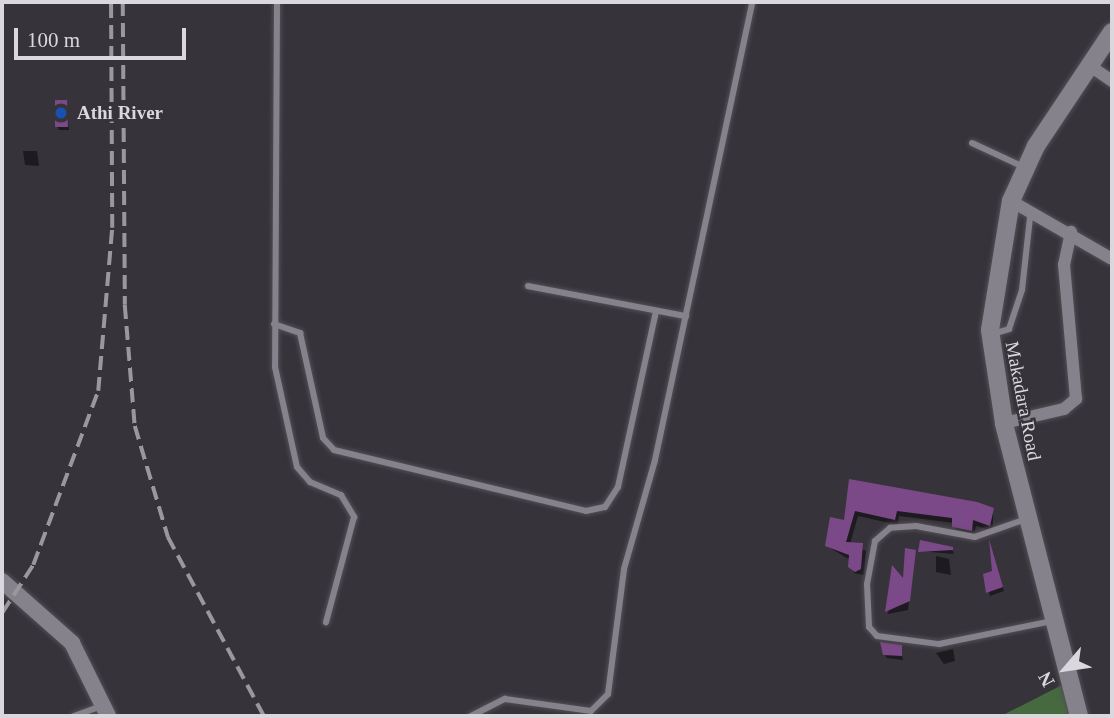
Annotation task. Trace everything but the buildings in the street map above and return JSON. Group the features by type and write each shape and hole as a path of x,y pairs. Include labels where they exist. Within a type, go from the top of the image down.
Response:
{"main road":[{"name":"Makadara Road","path":"1079,716 1026,519 1004,423 990,334 1011,201 1026,168 1112,32"}],"street":[{"path":"1090,66 1112,81"},
{"path":"1011,201 1071,232 1111,258 1112,272"},
{"path":"1004,423 1069,408 1076,398 1065,265 1071,232"},
{"path":"2,581 72,643 105,711"}],"lane":[{"path":"277,2 275,367 297,467 310,482 341,495 354,517 326,622"},
{"path":"471,716 505,699 591,711 604,702 624,569 646,502 752,2"},
{"path":"972,143 1026,168"},
{"path":"990,334 1009,329 1021,290 1030,217"},
{"path":"528,286 686,316"},
{"path":"274,324 300,333 323,438 334,450 586,511 605,507 618,487 656,310"},
{"path":"1026,519 975,537 916,526 890,528 875,541 867,584 870,627 877,636 939,645 1052,621"},
{"path":"74,716 105,711"}],"green space":[{"path":"1062,685 1070,716 1001,716"}],"railway":[{"path":"2,613 33,565 98,391 112,228 111,2"},
{"path":"123,2 125,305 135,426 168,537 264,716"}],"place":[{"name":"Athi River","path":"61,113"}]}
